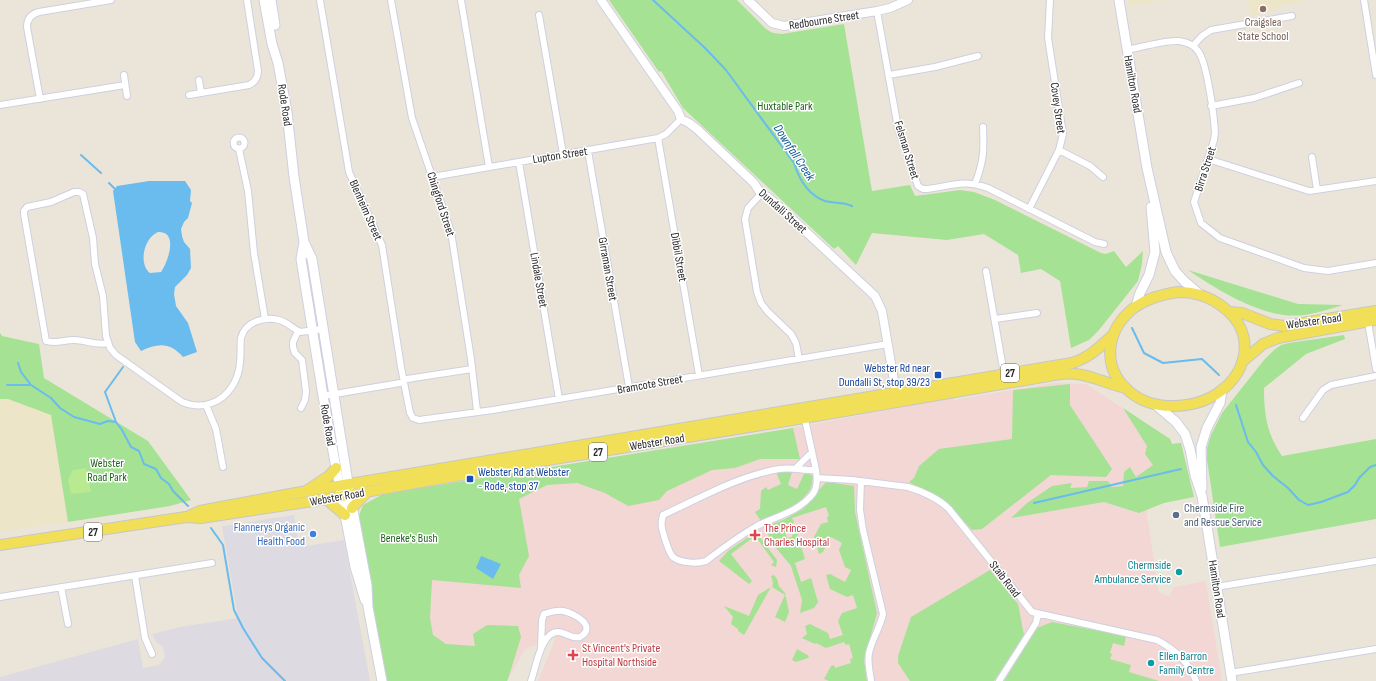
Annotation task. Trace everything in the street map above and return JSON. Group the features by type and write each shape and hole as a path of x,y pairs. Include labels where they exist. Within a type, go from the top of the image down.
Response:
{"main road":[{"name":"Rode Road","path":"264,0 272,44 278,62 287,112 292,167 304,242 312,259 333,394 355,567 360,588 368,607 382,681"},
{"name":"Rode Road","path":"271,0 278,43 278,62"},
{"name":"Hamilton Road","path":"1119,0 1147,168 1168,258 1179,277 1199,294"},
{"name":"Hamilton Road","path":"1136,306 1140,293 1149,275 1155,252 1147,168"},
{"name":"Rode Road","path":"304,242 301,259 312,331 336,468 345,491"},
{"name":"27","path":"1114,334 1123,319 1136,306 1151,298 1168,293 1187,292 1199,294 1215,301 1229,312"},
{"name":"Webster Road","path":"1229,312 1242,313 1262,322 1284,326 1376,311"},
{"path":"1229,312 1238,322 1243,334 1245,348 1242,362"},
{"name":"Webster Road","path":"1242,362 1263,344 1278,338 1372,321"},
{"name":"Webster Road","path":"186,517 200,511 304,492 367,492 518,465 804,418 1004,374 1078,361 1095,352 1114,334"},
{"path":"1114,334 1110,351 1111,363 1118,380 1126,388"},
{"name":"27","path":"1126,388 1145,401 1155,404 1173,406 1190,404 1212,397 1222,390 1235,376 1242,362"},
{"name":"Webster Road","path":"0,546 186,517 201,518 326,499 345,491 802,408 897,397 1068,373 1084,374 1109,384 1126,388"},
{"name":"Hamilton Road","path":"1222,390 1220,403 1207,428 1201,446 1202,496 1231,677"},
{"name":"Hamilton Road","path":"1155,404 1176,422 1185,434 1202,496"},
{"path":"304,492 329,476 336,468"},
{"path":"326,499 349,511 367,492"}],"street":[{"path":"40,99 27,27 29,18 33,14 39,12 111,0"},
{"path":"189,95 247,86 253,83 257,78 258,71 246,0"},
{"name":"Blenheim Street","path":"320,0 349,172 382,245 404,381 410,412 413,418"},
{"name":"Chingford Street","path":"391,0 412,118 451,232 477,411"},
{"path":"461,0 489,167"},
{"name":"Dundalli Street","path":"601,0 678,111 681,119 690,123 754,183 761,194 775,203 875,296 882,311 897,397"},
{"name":"Redbourne Street","path":"748,0 772,24 780,26 878,11 890,8 908,0"},
{"name":"Covey Street","path":"1029,209 1063,140 1063,129 1048,38 1050,0"},
{"path":"1364,0 1376,75"},
{"name":"Felsman Street","path":"878,11 898,128 918,186 927,189 960,183 975,184 988,188 1095,242 1104,244"},
{"path":"539,15 563,154"},
{"path":"1127,50 1174,41 1185,42 1193,46 1202,36 1211,30 1292,16"},
{"path":"1368,29 1376,28"},
{"name":"Birra Street","path":"1193,46 1198,51 1204,63 1215,136 1194,202 1201,224 1220,238 1304,268 1328,272 1376,263"},
{"path":"889,75 935,67 978,56"},
{"path":"124,75 127,96"},
{"path":"199,80 201,93"},
{"path":"1211,106 1262,96 1299,84"},
{"path":"0,105 126,85"},
{"name":"Lupton Street","path":"432,177 658,138 666,134 681,119"},
{"path":"975,184 984,156 983,126"},
{"name":"Dibbil Street","path":"658,138 699,375"},
{"path":"238,148 248,191 254,253 265,319"},
{"path":"1059,150 1090,166 1103,177"},
{"name":"Girraman Street","path":"588,151 628,387"},
{"path":"1312,156 1317,190"},
{"path":"1208,159 1304,190 1317,190 1376,181"},
{"name":"Lindale Street","path":"519,162 559,399"},
{"path":"108,344 98,345 73,340 52,342 46,341 24,214 27,207 51,202 74,192 79,192 84,196 86,212 94,238 95,264 103,296 104,320 108,344 113,353 182,402 193,405 206,405 218,401 232,388 239,372 242,335 250,325 257,321 265,319 279,320 287,323 298,331 303,332 323,330"},
{"path":"761,194 748,208 745,219 757,292 761,303 768,312 791,334 796,343 799,358"},
{"path":"986,271 1004,374"},
{"path":"995,319 1036,312"},
{"path":"1372,321 1376,369"},
{"path":"298,331 292,347 295,353 302,360 306,391 305,400 301,408"},
{"name":"Bramcote Street","path":"413,418 419,420 559,399 888,344"},
{"path":"323,396 400,383 407,379 472,369"},
{"path":"1303,418 1323,390 1331,385 1376,376"},
{"path":"206,405 216,430 224,467"},
{"path":"802,408 816,470 817,478 816,488 812,496 800,506 785,515 763,524 734,539 706,561 701,563 688,562 670,555 661,526 662,515 732,483 757,474 780,469 796,468 805,471 816,470"},
{"path":"796,468 812,452"},
{"name":"Staib Road","path":"817,478 861,481 912,488 944,504 1032,612 1157,640 1174,651 1184,660 1196,681"},
{"path":"861,481 860,510 863,530 883,614 869,654 871,681"},
{"path":"1216,587 1376,561"},
{"path":"0,597 212,563"},
{"path":"135,576 145,638 152,654"},
{"path":"61,588 68,624"},
{"path":"531,681 546,637 554,632 561,632 572,637 581,636 586,629 585,622 563,611 545,614 542,620 541,648"},
{"path":"999,681 1036,623 1038,614"},
{"path":"1231,677 1376,649"}],"shaded area":[{"path":"1128,0 1167,0 1129,6"},
{"name":"Craigslea State School","path":"1248,0 1303,0 1302,2 1285,5 1268,12 1251,15"},
{"name":"The Prince Charles Hospital","path":"1053,383 1086,384 1170,439 1172,444 1181,443 1190,487 1144,495 1159,593 1169,596 1174,587 1206,581 1222,681 538,681 556,637 525,649 507,681 386,681 363,505 383,494 793,428 951,398 955,398 954,400"},
{"path":"0,399 8,399 51,415 68,522 0,532"},
{"path":"294,515 299,547 344,540 370,681 0,681 0,677 138,639 143,668 159,665 165,657 163,647 157,643 152,634 180,627 238,618 222,526"}],"green space":[{"name":"Huxtable Park","path":"609,0 737,0 766,29 773,33 782,34 844,24 872,191 910,185 915,196 960,190 974,192 995,200 1101,253 1106,254 1114,251 1126,267 1143,251 1138,281 1099,330 1089,340 1071,348 1060,281 1041,269 1021,273 1018,255 984,234 947,240 872,233 856,265 838,246 834,249 683,108 661,71 659,72"},
{"path":"1188,270 1298,304 1343,305 1310,314 1294,316 1278,314 1246,304"},
{"name":"Webster Road Park","path":"0,333 2,336 39,344 44,378 148,441 191,500 170,506 68,522 51,415 8,399 0,399"},
{"path":"1344,335 1345,339 1306,354 1264,388 1267,424 1273,440 1282,456 1376,439 1376,519 1220,547 1207,460 1207,448 1211,435 1222,413 1264,360 1281,345"},
{"path":"1070,384 1070,405 1112,469 1106,477 1051,475 982,529 972,530 945,502 909,482 914,478 919,466 939,449 1012,439 1013,390"},
{"path":"1123,408 1170,439 1172,444 1181,443 1194,497 1164,503 1139,513 1104,502 1011,518 1027,503 1052,486 1072,483 1070,488 1087,487 1089,481 1108,481 1112,487 1123,486 1124,472 1130,467 1136,477 1153,465 1145,454 1147,446"},
{"name":"Beneke's Bush","path":"793,428 800,459 760,459 735,468 712,470 667,491 659,500 628,506 605,493 577,483 547,485 519,499 529,556 519,575 521,588 432,580 430,618 433,635 446,644 475,646 473,634 487,625 518,626 521,637 507,681 386,681 383,673 358,518 363,505 383,494"},
{"path":"86,468 91,492 71,494 68,480 73,470"},
{"path":"787,470 792,472 788,485 797,489 804,474 807,473 813,476 810,490 793,506 781,513 761,521 755,512 760,509 761,491 766,487 768,490 781,484 776,472"},
{"path":"826,482 854,486 855,512 877,613 864,661 867,681 829,681 824,679 831,666 834,665 835,668 851,663 850,659 853,658 849,644 846,645 844,642 826,648 802,638 807,634 805,626 810,624 828,633 830,639 843,635 838,621 842,613 857,608 853,595 847,597 830,589 826,575 830,574 845,582 851,570 845,567 839,550 842,543 831,537 823,552 819,554 814,537 821,524 828,522 827,517 829,516 826,507 792,518 794,523 784,527 787,538 792,537 792,535 797,533 805,559 795,563 801,582 811,578 818,602 814,608 800,613 802,600 791,566 772,543 765,527 785,519 803,509"},
{"path":"754,533 757,533 777,560 776,567 771,565 774,562 755,536 731,554 752,581 749,584 719,561 728,551"},
{"path":"990,570 1018,604 1024,635 994,681 910,681 898,663 898,656 911,617"},
{"path":"774,575 779,586 785,593 789,612 785,622 775,617 785,595 772,587 773,583 771,576"},
{"path":"771,587 744,635 731,624 733,617 724,606 749,616 758,595"},
{"path":"1052,622 1126,636 1124,646 1113,643 1110,659 1131,665 1129,672 1159,681 1004,681 1037,628"},
{"path":"797,649 809,656 808,658 796,662 792,660"}],"water":[{"path":"149,181 185,181 191,190 190,201 192,203 188,218 184,222 181,229 184,242 190,249 191,268 187,275 175,287 174,294 176,306 188,323 197,352 183,357 178,352 164,345 153,346 141,351 135,342 113,191 117,186","holes":["158,232 164,233 168,236 170,242 169,255 161,272 150,273 146,269 144,263 144,251 146,245 153,235"]},
{"path":"481,556 501,564 493,579 476,568"}],"waterway":[{"name":"Downfall Creek","path":"653,0 705,48 726,70 794,163 799,175 809,191 825,201 852,206"},
{"path":"81,155 101,173"},
{"path":"109,183 115,189"},
{"name":"Downfall Creek","path":"1132,328 1144,353 1163,363 1202,359 1219,375"},
{"path":"18,363 21,372 31,385 51,398 60,408 74,417 100,424 108,421 116,422 131,447 139,451 144,464 156,469 161,478 169,484 173,491 188,506"},
{"path":"116,422 105,392 123,367"},
{"path":"7,385 31,385"},
{"name":"Downfall Creek","path":"1236,405 1248,442 1256,452 1263,465 1299,500 1308,505 1348,492 1370,467 1376,465"},
{"path":"1034,503 1181,469"},
{"path":"211,528 223,545 234,610 243,628 262,658 285,681"}],"place":[{"name":"Craigslea State School","path":"1263,9"},
{"name":"Webster Rd near Dundalli St, stop 39/23","path":"938,375"},
{"name":"Webster Rd at Webster - Rode, stop 37","path":"470,479"},
{"name":"Chermside Fire and Rescue Service","path":"1176,515"},
{"name":"Flannerys Organic Health Food","path":"313,534"},
{"name":"The Prince Charles Hospital","path":"755,535"},
{"name":"Chermside Ambulance Service","path":"1179,572"},
{"name":"St Vincent's Private Hospital Northside","path":"573,655"},
{"name":"Ellen Barron Family Centre","path":"1151,663"}]}
